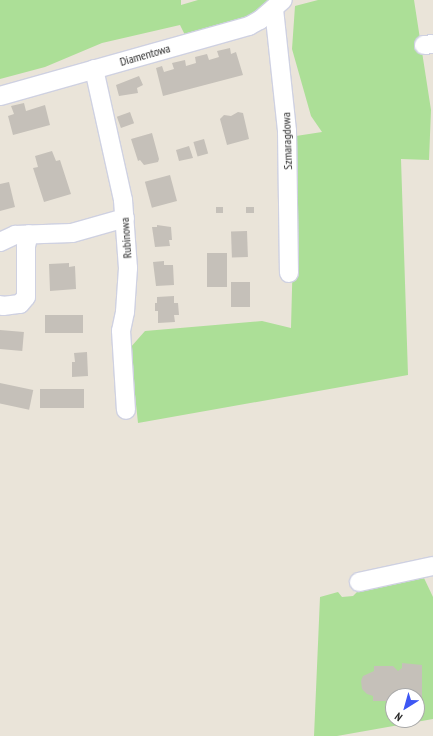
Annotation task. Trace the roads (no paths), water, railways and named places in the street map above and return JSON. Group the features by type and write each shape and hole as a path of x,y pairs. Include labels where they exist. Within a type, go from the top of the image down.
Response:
{"street":[{"name":"Diamentowa","path":"0,96 248,26 279,5"},
{"name":"Szmaragdowa","path":"279,5 287,131 289,273"},
{"name":"Rubinowa","path":"94,69 123,200 128,268 125,312 121,331 126,410"},
{"path":"0,242 15,235 72,232 124,218"},
{"path":"0,305 20,304 26,297 26,246 29,234"},
{"path":"359,582 433,566"}]}
